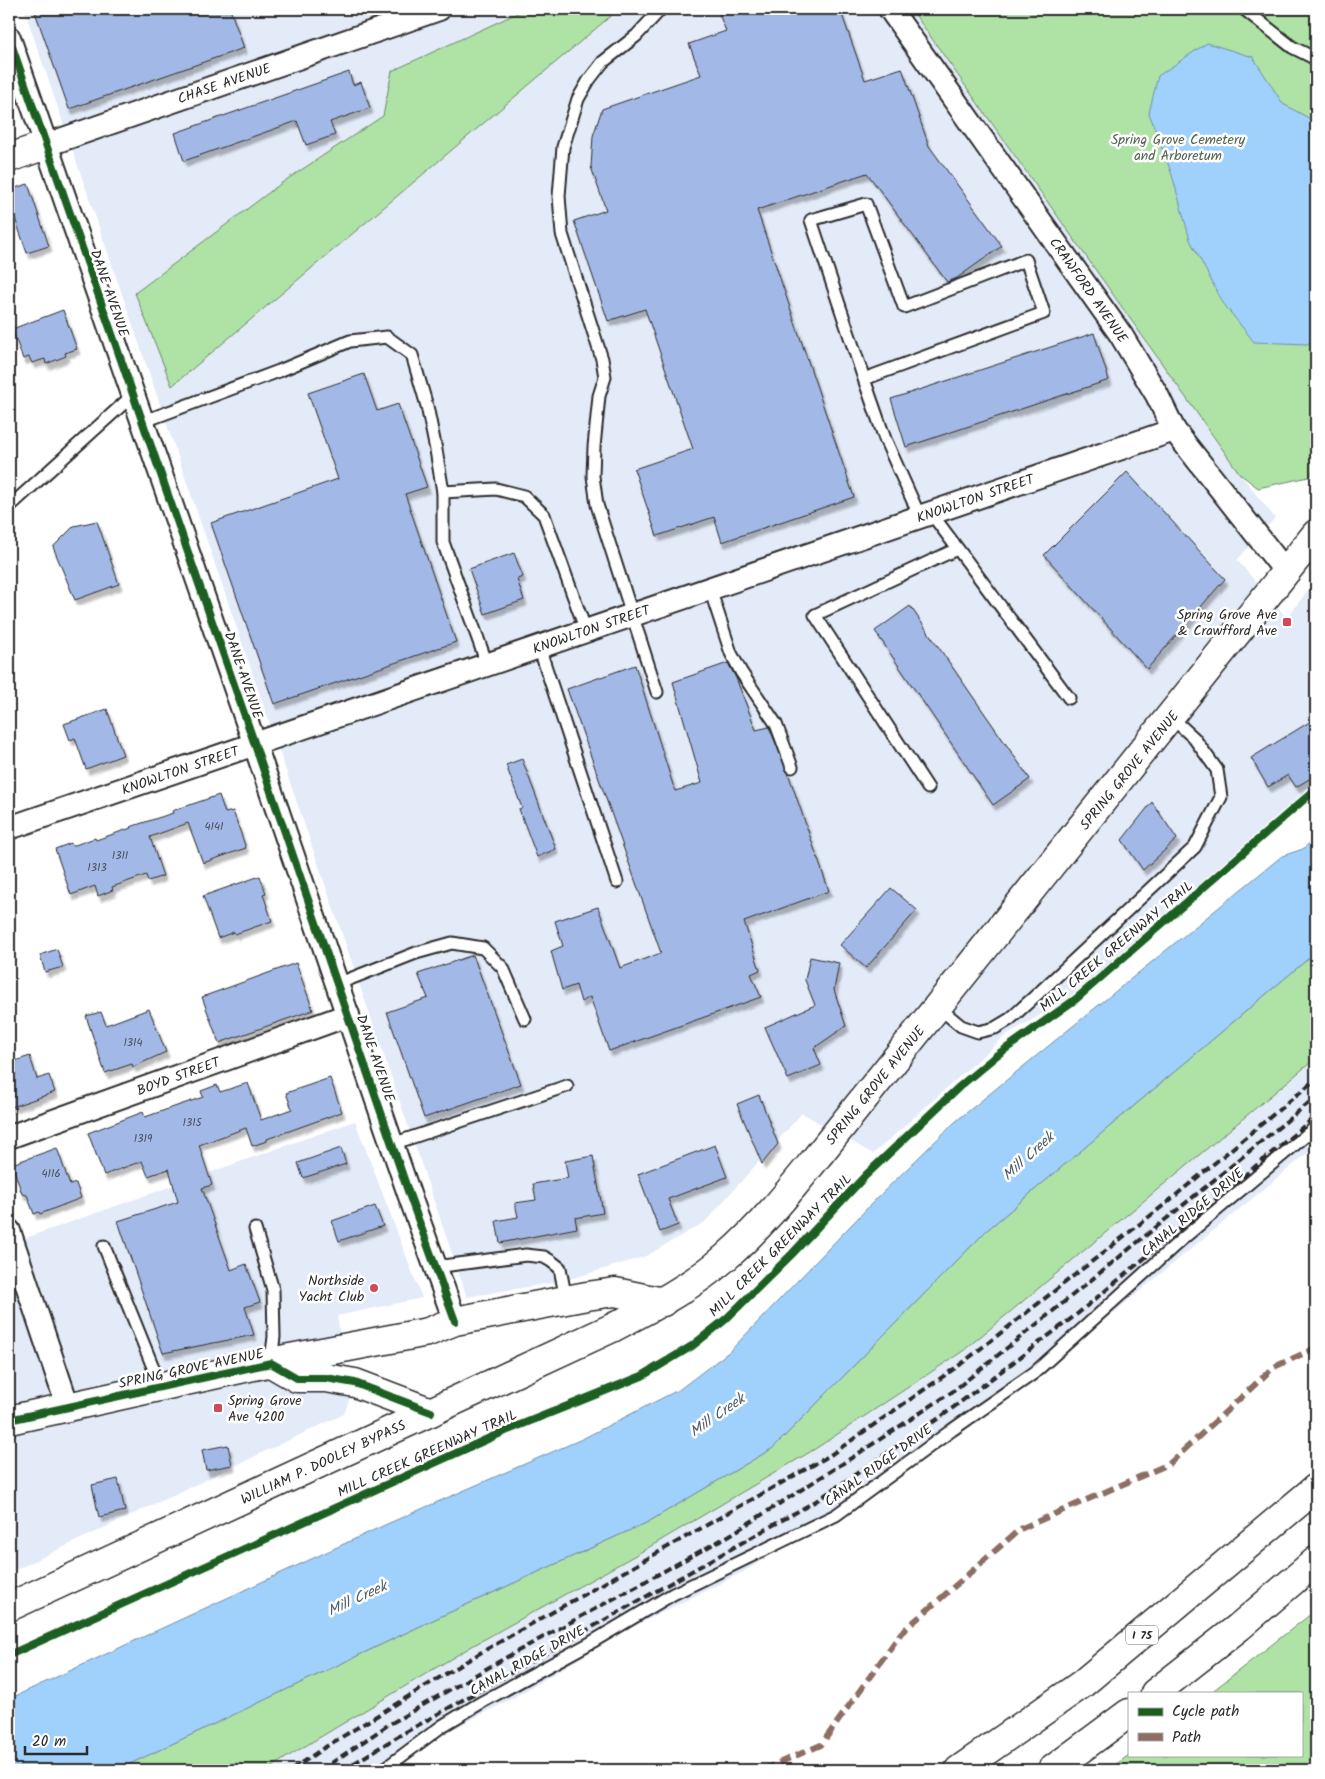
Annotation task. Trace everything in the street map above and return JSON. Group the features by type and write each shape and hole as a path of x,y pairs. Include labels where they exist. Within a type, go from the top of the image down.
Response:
{"main road":[{"name":"CHASE AVENUE","path":"9,158 46,145"},
{"name":"SPRING GROVE AVENUE","path":"9,1420 290,1358 428,1332 455,1321 566,1300 615,1292 663,1302 700,1278 725,1258 766,1219 1171,717 1316,534"},
{"name":"WILLIAM P. DOOLEY BYPASS","path":"9,1606 432,1412 612,1328 663,1302"},
{"name":"SPRING GROVE AVENUE","path":"271,1363 297,1378 326,1378 355,1383 432,1412"},
{"name":"I 75","path":"958,1770 1082,1684 1316,1488"},
{"path":"1156,1692 1239,1627 1316,1561"},
{"path":"1052,1770 1128,1714"}],"street":[{"name":"CHASE AVENUE","path":"46,145 439,9"},
{"name":"CRAWFORD AVENUE","path":"890,9 1122,335 1157,395 1174,430 1286,572"},
{"name":"DANE AVENUE","path":"9,38 455,1321"},
{"name":"KNOWLTON STREET","path":"9,828 1174,430"},
{"name":"BOYD STREET","path":"9,1137 348,1015"},
{"path":"9,1231 68,1407"}],"lane":[{"path":"657,692 597,505 593,476 594,447 599,396 605,376 602,359 562,234 558,196 563,147 578,99 588,80 603,62 636,36 662,9"},
{"path":"1244,9 1292,47 1316,59"},
{"path":"864,379 1044,313 1026,260 904,307 866,204 811,220 864,379 885,439 926,515 957,549 1069,698"},
{"path":"142,422 279,371 350,341 386,338 412,355 427,406 443,492 443,542 487,664"},
{"path":"9,507 133,395"},
{"path":"443,492 496,489 524,496 544,515 586,631"},
{"path":"928,788 815,615 957,549"},
{"path":"710,589 731,652 741,672 776,724 792,767"},
{"path":"539,647 616,882"},
{"path":"938,1007 960,1026 978,1032 995,1028 1010,1019 1195,847 1221,797 1218,770 1194,738 1171,717"},
{"path":"337,984 416,953 452,943 483,948 503,968 525,1019"},
{"path":"392,1144 567,1086"},
{"name":"CANAL RIDGE DRIVE","path":"383,1770 442,1726 673,1594 836,1515 1034,1373 1181,1240 1316,1127"},
{"path":"255,1229 273,1290 274,1337 271,1363"},
{"path":"104,1246 161,1387"},
{"path":"435,1267 526,1255 544,1257 560,1268 566,1300"}],"shaded area":[{"path":"24,9 911,9 1240,474 1275,518 1237,560 1287,618 1316,579 1316,782 1073,996 1006,1035 873,1154 802,1113 705,1222 644,1257 563,1281 467,1297"},
{"path":"1316,1058 1316,1146 1101,1323 903,1473 743,1572 623,1632 513,1698 375,1770 268,1770 474,1645 641,1552 815,1449 963,1351"},
{"path":"355,1121 422,1298 337,1316 351,1395 344,1414 9,1573 9,1244"}],"green space":[{"path":"568,9 619,9 172,386 135,293 283,182 383,116 392,71 524,10 559,16"},
{"name":"Spring Grove Cemetery and Arboretum","path":"911,9 1316,9 1316,469 1309,477 1258,488 1240,474"},
{"path":"1316,952 1316,1058 963,1351 815,1449 641,1552 474,1645 268,1770 117,1770 435,1619 648,1522 773,1448 986,1231"},
{"path":"1316,1610 1316,1770 1108,1770 1128,1756 1302,1756 1302,1692 1211,1692"}],"water":[{"path":"1207,43 1253,57 1283,104 1316,122 1316,335 1308,344 1254,342 1223,303 1190,240 1172,175 1149,113 1158,76"},
{"name":"Mill Creek","path":"1316,837 1316,952 986,1231 773,1448 648,1522 435,1619 117,1770 9,1770 9,1699 387,1524 582,1439 680,1389 730,1351 878,1197 955,1122 1282,856 1303,849"}],"building":[{"path":"34,9 230,9 244,48 69,109"},
{"path":"717,9 840,9 865,80 902,68 929,146 1002,246 957,278 947,282 867,173 757,210 854,497 722,542 714,517 657,536 634,469 693,449 645,309 608,321 574,221 606,210 591,167 593,136 602,109 701,75 689,44 726,31"},
{"path":"349,72 353,85 361,82 370,108 330,122 335,135 306,145 297,121 184,161 175,133"},
{"path":"28,184 49,246 27,253 9,201 9,190"},
{"path":"63,310 77,349 65,353 66,356 46,364 45,359 32,363 29,357 23,359 12,329"},
{"path":"1094,333 1109,380 906,447 891,399"},
{"path":"364,374 377,411 398,404 427,487 405,494 456,642 274,704 211,523 338,479 308,393"},
{"path":"1127,472 1225,579 1147,669 1044,555"},
{"path":"97,521 119,584 75,600 53,547 74,526"},
{"path":"514,553 523,577 517,579 524,600 485,614 469,569"},
{"path":"910,606 1030,779 993,805 875,631"},
{"path":"728,663 736,678 756,730 769,727 788,773 829,891 744,922 760,970 751,974 761,997 609,1051 590,997 581,1002 576,985 562,990 551,951 563,946 555,921 598,907 620,968 661,953 567,689 635,665 675,791 702,783 673,682"},
{"path":"107,709 123,755 86,769 75,738 70,740 64,724"},
{"path":"1316,718 1316,775 1296,787 1288,775 1268,787 1251,758"},
{"path":"522,759 556,849 537,857 519,809 522,808 506,765"},
{"path":"219,795 225,813 233,811 246,848 203,863 188,823 150,837 163,876 148,881 146,875 112,887 113,890 98,896 95,886 71,895 55,849 71,843 72,846 95,838 96,840"},
{"path":"1152,802 1177,839 1143,870 1122,840"},
{"path":"260,876 266,893 263,894 272,921 218,938 203,896"},
{"path":"891,888 917,910 866,968 840,945"},
{"path":"57,949 63,967 45,972 40,955"},
{"path":"473,955 521,1084 424,1118 387,1012 428,998 418,974"},
{"path":"810,957 839,963 834,990 846,1026 814,1048 821,1065 788,1079 765,1027 815,1005 805,980"},
{"path":"296,963 313,1010 219,1043 202,997"},
{"path":"149,1009 166,1052 133,1067 132,1064 105,1073 86,1016 101,1012 106,1025"},
{"path":"30,1056 37,1079 49,1075 55,1092 9,1108 9,1063"},
{"path":"330,1078 342,1112 252,1146 246,1128 199,1145 212,1185 202,1188 231,1270 246,1264 260,1302 245,1307 254,1335 163,1353 118,1221 178,1202 169,1169 148,1176 142,1161 104,1175 88,1133 143,1112 145,1117 203,1097 201,1091 217,1085 220,1092 248,1083 261,1120 292,1109 286,1093"},
{"path":"759,1095 778,1144 762,1164 737,1104"},
{"path":"715,1145 727,1177 668,1199 678,1225 660,1232 638,1174"},
{"path":"57,1148 70,1185 76,1183 81,1198 40,1214 39,1212 34,1214 27,1195 22,1194 12,1164"},
{"path":"341,1148 346,1164 303,1178 298,1163"},
{"path":"593,1156 603,1213 575,1218 577,1228 500,1243 496,1221 518,1217 515,1203 536,1200 533,1184 568,1178 565,1161"},
{"path":"375,1206 383,1226 339,1241 332,1221"},
{"path":"228,1445 232,1465 206,1470 202,1450"},
{"path":"118,1479 125,1511 99,1517 92,1485"}],"railway":[{"path":"292,1770 322,1749 480,1653 829,1456 961,1364 1164,1205 1316,1079"},
{"path":"321,1770 388,1725 507,1657 730,1535 952,1392 1316,1097"},
{"path":"343,1770 397,1737 816,1501 942,1416 1076,1315 1316,1116"}],"marked path":[{"path":"762,1770 821,1745 901,1633 1020,1529 1169,1464 1274,1367 1316,1348"}],"cycle path":[{"path":"9,38 409,1194 455,1321"},
{"name":"MILL CREEK GREENWAY TRAIL","path":"9,1655 503,1432 642,1376 692,1346 726,1319 792,1254 866,1175 959,1087 997,1055 1076,999 1316,789"},
{"path":"9,1420 271,1363 297,1378 326,1378 355,1383 431,1412"}],"place":[{"name":"Spring Grove Ave & Crawfford Ave","path":"1287,622"},
{"name":"Northside Yacht Club","path":"374,1288"},
{"name":"Spring Grove Ave 4200","path":"218,1408"}]}
